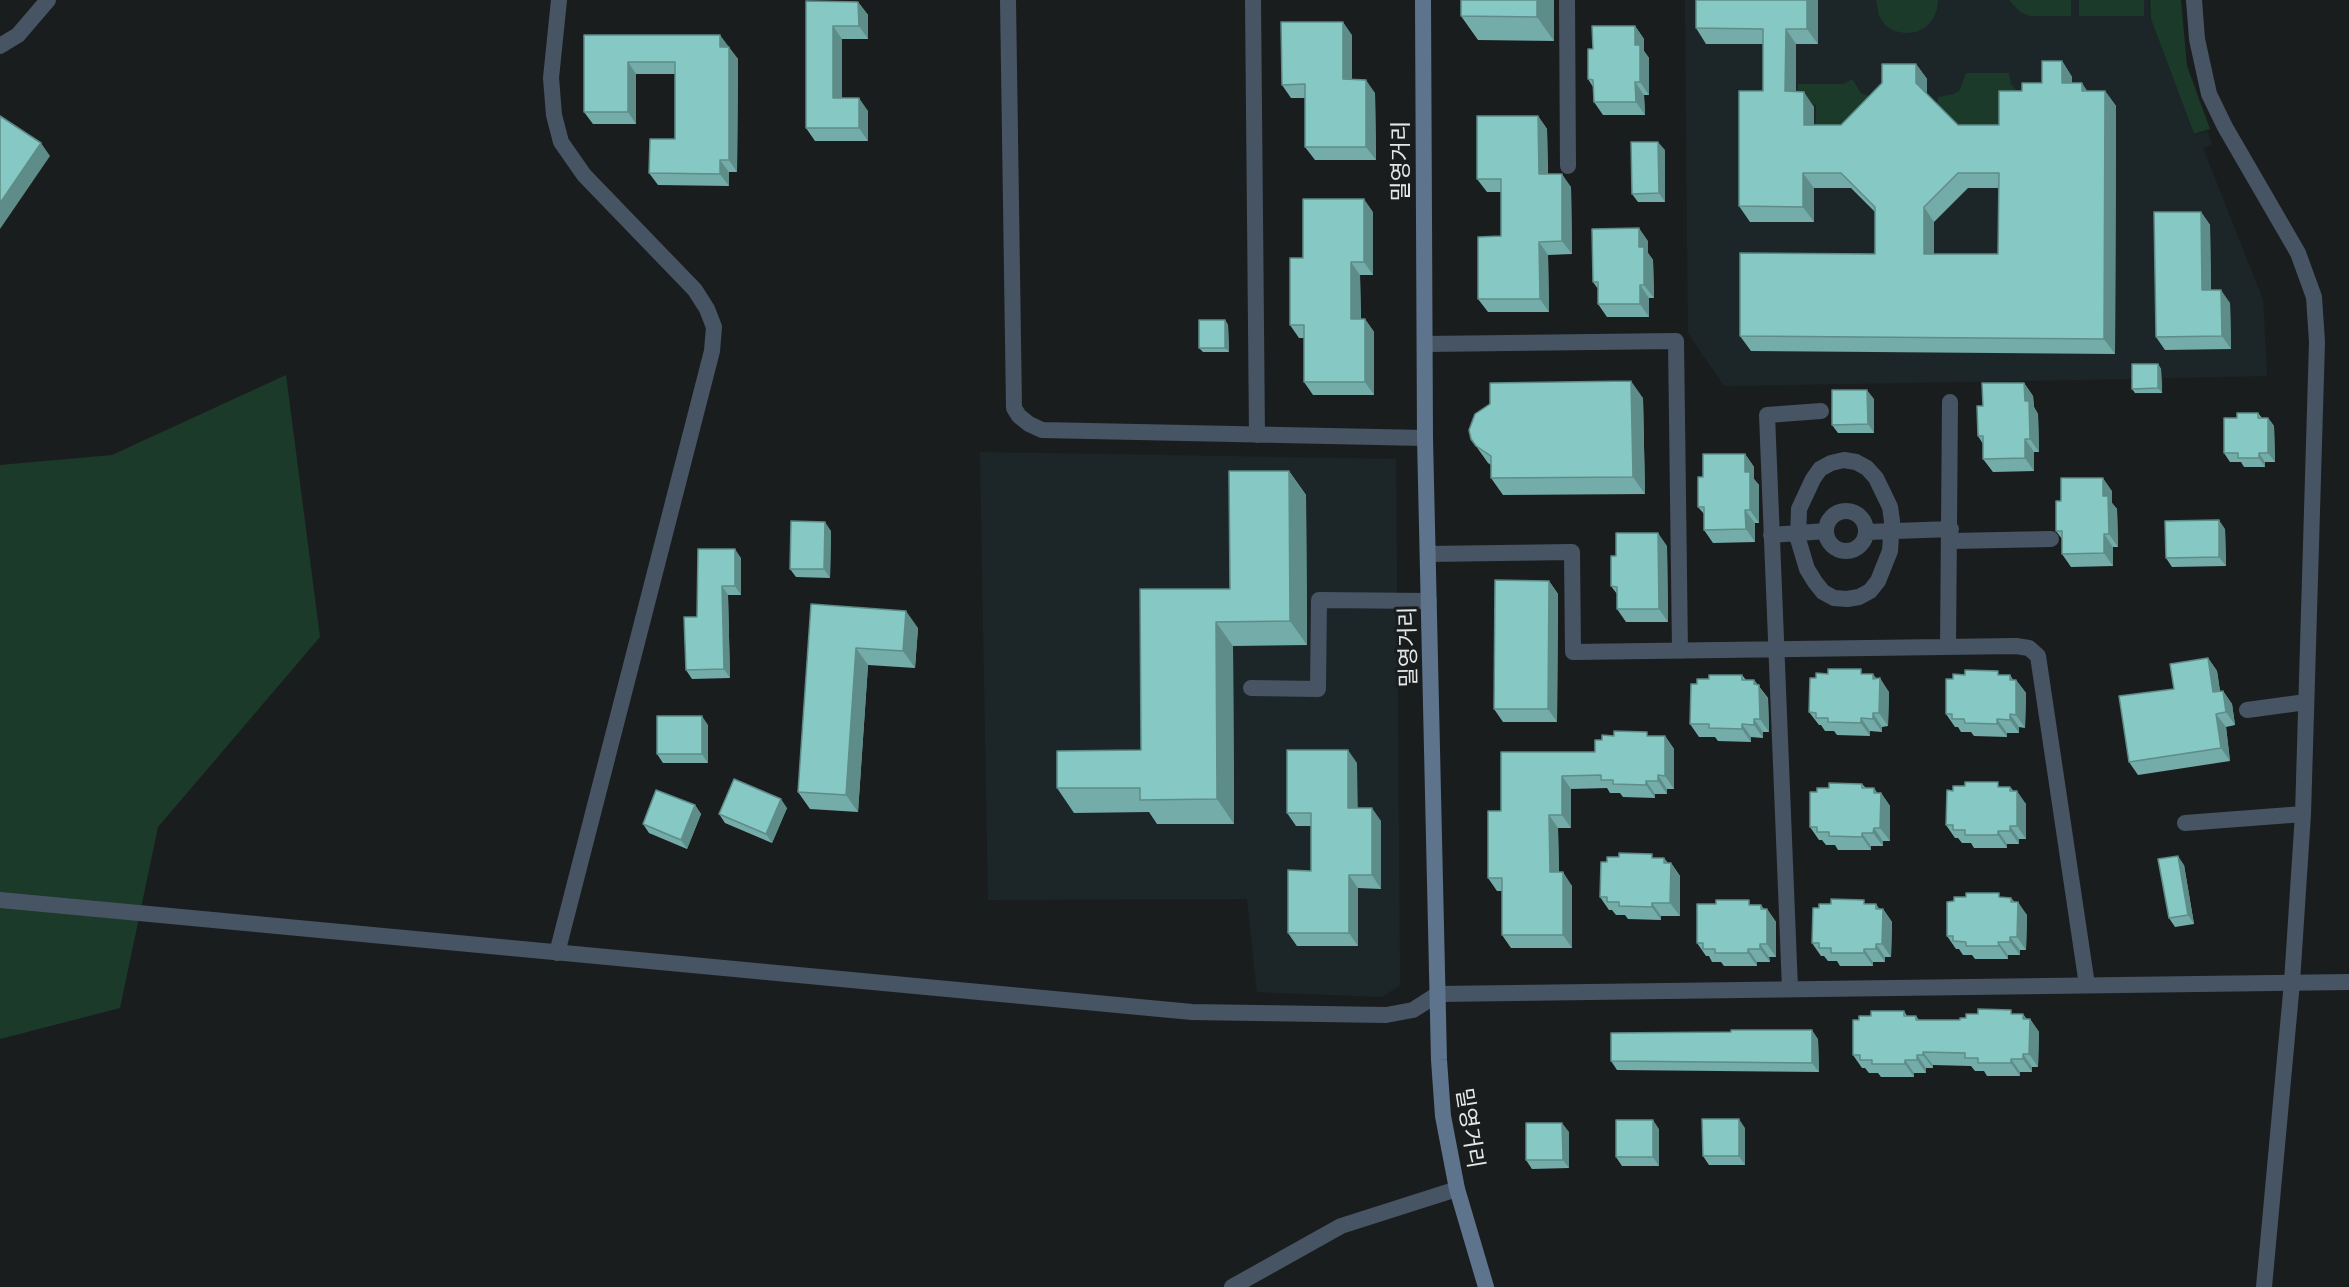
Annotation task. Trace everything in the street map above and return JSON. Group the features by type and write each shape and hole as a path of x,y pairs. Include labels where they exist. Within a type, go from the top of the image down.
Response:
{"main road":[{"name":"밀영거리","path":"1423,0 1425,438 1439,1060 1443,1116 1457,1189 1486,1287"}],"street":[{"path":"0,46 18,35 48,0"},
{"path":"557,952 712,351 714,327 707,309 695,290 584,174 561,141 554,115 551,78 559,0"},
{"path":"1008,0 1014,408 1029,424 1042,430 1425,438"},
{"path":"1252,0 1257,435"},
{"path":"1567,0 1568,166"},
{"path":"2194,0 2197,39 2209,94 2225,127 2298,253 2314,297 2317,342 2303,814 2292,982 2264,1287"},
{"path":"1425,344 1676,341 1680,651"},
{"path":"1948,647 1951,535 1950,402"},
{"path":"1790,989 1767,415 1821,411"},
{"path":"1844,460 1857,462 1868,468 1876,478 1890,507 1892,531 1890,551 1878,580 1870,591 1859,597 1834,598 1823,592 1807,569 1798,533 1799,509 1813,479 1820,469 1831,463 1844,460"},
{"path":"1842,511 1851,511 1865,522 1867,532 1859,548 1851,552 1842,552 1833,548 1826,531 1833,515 1842,511"},
{"path":"1771,534 1826,531"},
{"path":"1867,532 1892,531 2051,539"},
{"path":"1428,554 1572,552 1573,652 2016,646 2029,648 2038,656 2087,985"},
{"path":"1251,688 1318,689 1319,600 1429,601"},
{"path":"2247,710 2307,702"},
{"path":"2185,823 2303,814"},
{"path":"0,900 1192,1012 1386,1015 1413,1010 1438,994 2349,982"},
{"path":"1232,1287 1341,1226 1457,1189"}],"shaded area":[{"path":"1685,0 2149,0 2151,19 2194,135 2207,131 2212,144 2203,148 2263,300 2267,376 2163,378 2163,394 2134,394 2134,379 1724,386 1688,333"},
{"path":"980,452 1396,459 1400,985 1382,997 1257,992 1247,899 988,900"}],"green space":[{"path":"1876,0 1938,0 1933,19 1926,27 1916,32 1905,33 1894,31 1885,25 1879,16"},
{"path":"2009,0 2071,0 2071,16 2030,16 2020,12"},
{"path":"2079,0 2144,0 2144,16 2079,16"},
{"path":"2150,0 2181,0 2187,66 2210,129 2194,134 2151,19"},
{"path":"1966,73 2009,73 2011,84 2017,91 2030,97 2007,138 1969,138 1937,105 1938,97 1954,94 1960,90"},
{"path":"1852,79 1861,93 1884,97 1884,105 1815,138 1816,105 1798,104 1798,84 1844,84"},
{"path":"286,375 320,637 158,827 120,1008 0,1039 0,465 112,455"}],"building":[{"path":"1461,0 1537,0 1537,17 1461,16"},
{"path":"1696,0 1807,0 1807,29 1786,29 1785,91 1804,92 1804,125 1841,125 1882,83 1882,64 1916,64 1916,83 1958,125 1999,125 1999,91 2022,91 2022,83 2042,83 2042,61 2062,61 2062,83 2082,83 2082,91 2105,91 2104,339 1740,336 1740,253 1875,254 1875,207 1841,173 1803,173 1803,207 1739,206 1739,91 1763,91 1763,29 1696,28","holes":["1958,173 1999,173 1998,254 1924,254 1924,207"]},
{"path":"806,1 858,2 859,26 833,26 833,98 859,98 859,128 806,128"},
{"path":"1281,22 1343,22 1343,79 1366,80 1366,147 1305,147 1305,84 1282,85"},
{"path":"1592,26 1635,26 1635,45 1640,45 1640,82 1635,82 1636,102 1594,102 1593,80 1588,79 1588,49 1593,49"},
{"path":"584,35 720,35 720,47 729,47 729,160 720,160 720,174 649,173 650,139 675,139 675,62 628,62 628,112 584,112"},
{"path":"0,116 41,143 0,203"},
{"path":"1477,116 1538,116 1539,174 1562,174 1562,241 1539,242 1540,299 1478,299 1478,237 1501,236 1501,179 1477,179"},
{"path":"1631,142 1658,142 1659,193 1632,194"},
{"path":"1303,199 1364,199 1364,262 1351,262 1351,319 1365,319 1365,382 1304,382 1304,325 1290,325 1290,258 1303,258"},
{"path":"2154,212 2201,212 2202,290 2221,290 2222,336 2156,337"},
{"path":"1639,228 1639,247 1644,247 1644,285 1640,285 1640,304 1598,304 1598,282 1593,282 1592,229"},
{"path":"1199,320 1225,320 1225,348 1199,348"},
{"path":"2132,364 2158,364 2158,388 2132,389"},
{"path":"1631,381 1633,477 1491,478 1491,456 1476,446 1469,430 1475,414 1490,404 1490,383"},
{"path":"1982,383 2024,383 2025,401 2029,401 2030,439 2025,439 2025,458 1983,459 1983,436 1978,436 1977,406 1983,406"},
{"path":"1832,390 1867,390 1868,424 1832,425"},
{"path":"2237,413 2258,413 2258,418 2268,418 2268,453 2259,453 2259,458 2238,458 2238,453 2224,453 2224,418 2237,418"},
{"path":"1703,454 1745,454 1745,472 1750,472 1750,510 1745,510 1746,529 1704,530 1704,507 1698,507 1698,477 1703,477"},
{"path":"1229,471 1289,471 1290,621 1216,622 1217,799 1140,800 1140,788 1057,788 1057,751 1141,750 1140,589 1230,589"},
{"path":"2061,478 2103,478 2103,496 2108,496 2109,534 2104,534 2104,553 2062,554 2062,531 2056,531 2056,501 2061,501"},
{"path":"2219,520 2219,557 2166,558 2165,521"},
{"path":"791,521 825,522 824,569 790,569"},
{"path":"1616,533 1658,533 1659,609 1617,609 1617,587 1611,586 1611,556 1616,556"},
{"path":"698,549 735,549 735,586 722,586 724,669 686,670 684,617 697,617"},
{"path":"1495,580 1549,581 1548,709 1494,709"},
{"path":"811,604 906,611 903,651 856,648 846,795 798,792"},
{"path":"2208,658 2213,692 2223,691 2226,712 2216,714 2221,748 2129,762 2119,696 2174,689 2170,664"},
{"path":"1828,669 1861,669 1861,674 1873,674 1873,679 1880,678 1879,713 1873,713 1873,719 1861,718 1861,723 1828,722 1828,718 1816,718 1816,713 1809,712 1810,678 1816,678 1816,673 1828,674"},
{"path":"1965,670 1998,671 1998,675 2010,675 2010,680 2016,680 2016,715 2010,714 2010,720 1997,719 1997,724 1965,723 1964,719 1952,719 1952,714 1946,714 1946,679 1953,679 1953,674 1965,675"},
{"path":"1709,675 1742,675 1742,680 1754,680 1754,684 1759,685 1760,719 1754,719 1754,725 1742,724 1742,729 1709,728 1709,724 1690,724 1691,684 1697,684 1697,679 1709,679"},
{"path":"657,716 702,716 702,754 657,754"},
{"path":"1614,731 1647,732 1647,736 1665,736 1665,776 1658,775 1658,781 1646,781 1646,785 1613,784 1613,780 1601,780 1601,775 1562,776 1562,815 1549,815 1550,872 1563,872 1563,935 1502,935 1502,878 1488,878 1488,811 1501,811 1501,752 1595,752 1595,740 1602,740 1602,735 1614,736"},
{"path":"1287,750 1348,750 1348,808 1372,808 1372,875 1349,875 1349,933 1288,933 1288,870 1311,871 1311,813 1287,813"},
{"path":"734,779 781,799 766,834 719,814"},
{"path":"1965,782 1998,782 1998,787 2010,787 2010,791 2017,791 2017,826 2010,826 2010,831 1998,831 1998,835 1965,835 1965,830 1953,830 1953,825 1946,825 1947,790 1953,791 1953,786 1965,786"},
{"path":"1829,783 1862,784 1862,788 1874,788 1874,793 1881,793 1880,828 1874,828 1873,833 1862,833 1862,837 1829,836 1829,832 1817,832 1817,827 1810,827 1810,792 1817,792 1817,788 1829,788"},
{"path":"656,790 695,805 681,840 643,824"},
{"path":"1619,853 1652,854 1652,858 1664,858 1664,863 1671,863 1670,903 1652,903 1652,907 1619,906 1619,902 1607,902 1607,897 1600,897 1601,862 1607,862 1607,857 1619,857"},
{"path":"2178,856 2188,915 2169,918 2158,859"},
{"path":"1966,893 1999,893 1999,897 2011,898 2011,902 2018,902 2017,937 2010,937 2010,942 1998,942 1999,946 1966,946 1966,942 1953,941 1953,936 1947,936 1947,902 1954,901 1954,897 1966,897"},
{"path":"1831,899 1864,900 1864,904 1876,904 1876,909 1883,909 1882,944 1876,944 1876,949 1864,949 1864,953 1831,953 1831,948 1819,948 1819,943 1812,943 1813,908 1819,908 1819,904 1831,904"},
{"path":"1716,900 1749,900 1749,905 1761,905 1761,909 1767,909 1767,944 1760,944 1760,949 1748,949 1748,953 1715,953 1715,949 1703,949 1703,943 1697,943 1697,904 1716,904"},
{"path":"1978,1009 2011,1010 2011,1014 2023,1014 2023,1019 2030,1019 2029,1054 2023,1054 2023,1059 2011,1059 2011,1063 1978,1063 1978,1058 1965,1058 1965,1053 1923,1052 1923,1055 1917,1055 1917,1060 1905,1060 1905,1064 1872,1064 1872,1060 1860,1060 1860,1055 1853,1055 1853,1020 1859,1020 1859,1016 1871,1016 1871,1011 1904,1011 1904,1016 1916,1016 1916,1020 1960,1020 1960,1018 1966,1018 1966,1014 1978,1014"},
{"path":"1731,1030 1812,1030 1812,1063 1611,1061 1611,1033 1731,1032"},
{"path":"1702,1119 1739,1119 1739,1156 1703,1156"},
{"path":"1616,1120 1653,1120 1653,1157 1616,1157"},
{"path":"1526,1123 1562,1123 1563,1160 1526,1160"}]}
